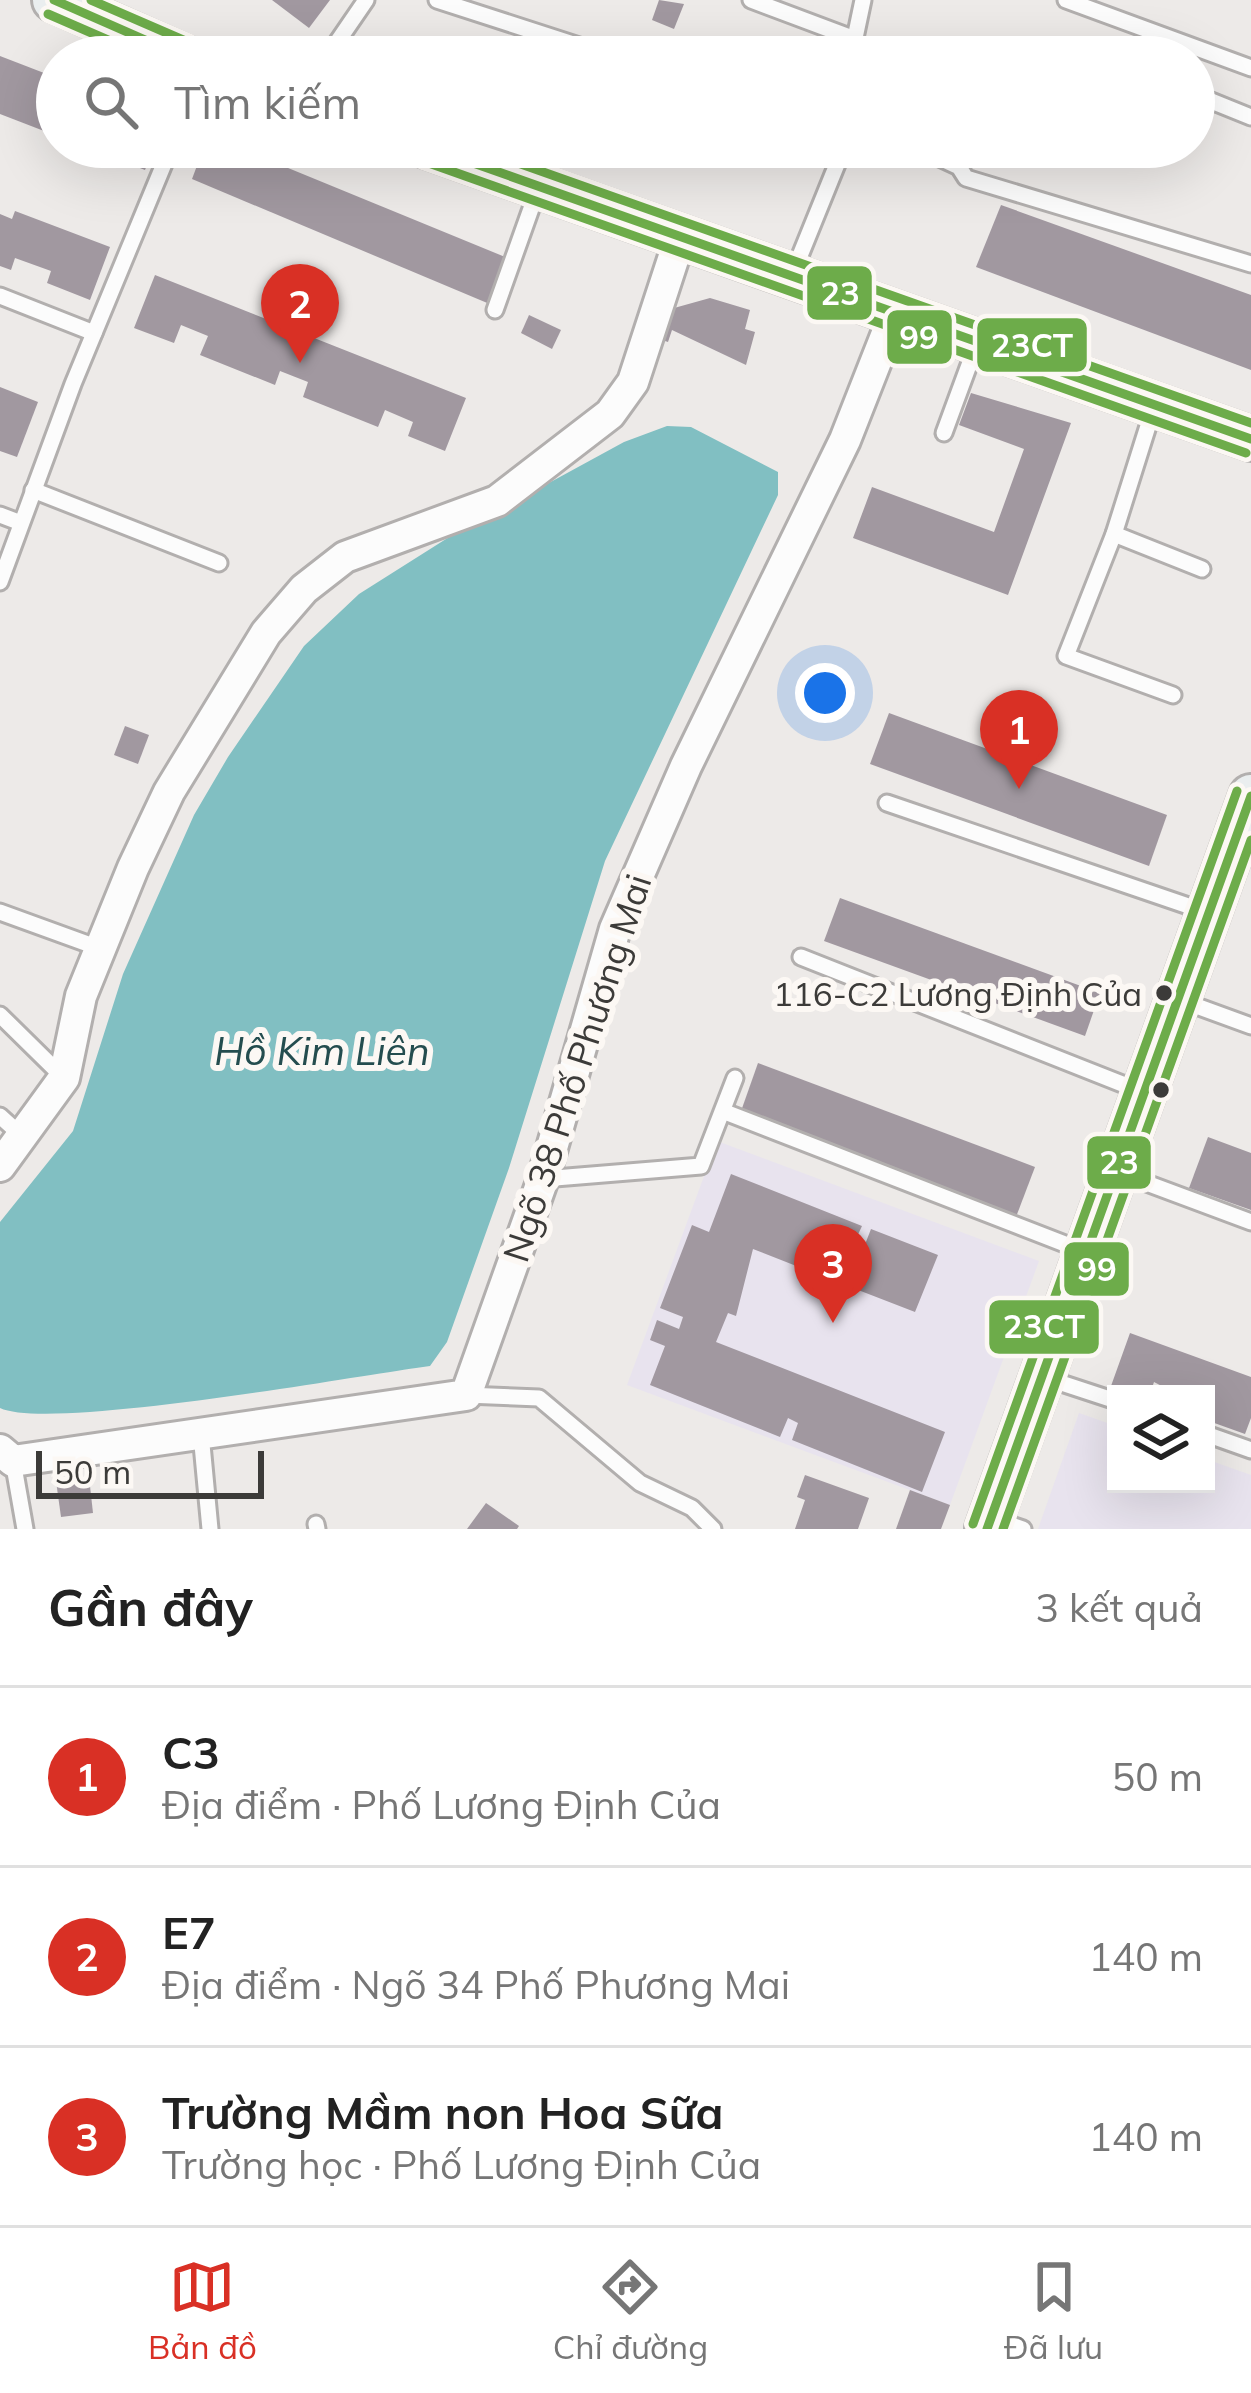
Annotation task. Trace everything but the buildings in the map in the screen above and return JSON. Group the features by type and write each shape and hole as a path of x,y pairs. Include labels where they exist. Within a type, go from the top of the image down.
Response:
{"street":[{"path":"54,0 136,36"},
{"path":"488,168 1251,439"},
{"path":"0,1166 25,1138 64,1078 81,996 99,948 170,793 266,633 304,589 345,557 497,501 610,414 633,382 680,236"},
{"name":"Ngõ 38 Phố Phương Mai","path":"466,1395 544,1179 615,929 686,766 845,440 895,313"},
{"path":"1000,1526 1041,1376 1083,1251 1249,806"},
{"path":"7,1456 201,1434 466,1395"}],"lane":[{"path":"341,36 366,0"},
{"path":"436,0 548,36"},
{"path":"751,0 847,36"},
{"path":"856,36 863,0"},
{"path":"1066,0 1164,36"},
{"path":"1215,55 1251,68"},
{"path":"1215,102 1251,117"},
{"path":"0,582 162,168"},
{"path":"792,276 836,168"},
{"path":"960,168 966,178 1251,264"},
{"path":"495,310 539,186"},
{"path":"0,296 94,334"},
{"path":"944,433 977,343"},
{"path":"1155,404 1114,534 1066,656 1173,695"},
{"path":"33,490 219,563"},
{"path":"0,515 21,523"},
{"path":"1114,534 1202,569"},
{"path":"887,803 1209,913"},
{"path":"0,912 99,948"},
{"path":"801,957 1143,1092"},
{"path":"1177,999 1251,1026"},
{"path":"0,1015 64,1078"},
{"path":"544,1179 701,1166 736,1078"},
{"path":"725,1112 1083,1251"},
{"path":"0,1116 25,1138"},
{"path":"1114,1171 1251,1222"},
{"path":"1041,1376 1107,1398"},
{"path":"466,1395 538,1398 640,1483 692,1508 713,1529"},
{"path":"201,1434 210,1529"},
{"path":"1215,1437 1251,1450"},
{"path":"7,1456 25,1529"}],"shaded area":[{"path":"717,1141 1039,1261 950,1505 627,1385"},
{"path":"1079,1413 1107,1423 1107,1493 1215,1493 1215,1462 1251,1475 1251,1529 1038,1529"}],"water":[{"name":"Hồ Kim Liên","path":"667,426 691,427 778,472 778,495 605,861 509,1168 447,1342 430,1366 266,1391 75,1413 0,1408 0,1222 73,1131 123,974 194,815 228,757 304,646 359,594 446,539 624,442"}],"transit line":[{"name":"23","path":"54,0 136,36"},
{"name":"23CT","path":"91,0 174,36"},
{"name":"99","path":"48,14 99,36"},
{"name":"99","path":"443,168 1246,453"},
{"name":"23","path":"487,168 1251,439"},
{"name":"23CT","path":"532,168 1251,423"},
{"name":"23CT","path":"973,1524 1237,791"},
{"name":"23","path":"987,1529 1251,796"},
{"name":"99","path":"1003,1529 1251,840"}],"place":[{"name":"E7","path":"300,363"},
{"name":"C3","path":"1019,789"},
{"name":"116-C2 Lương Định Của","path":"1164,993"},
{"name":"Trường Mầm non Hoa Sữa","path":"833,1323"}]}
